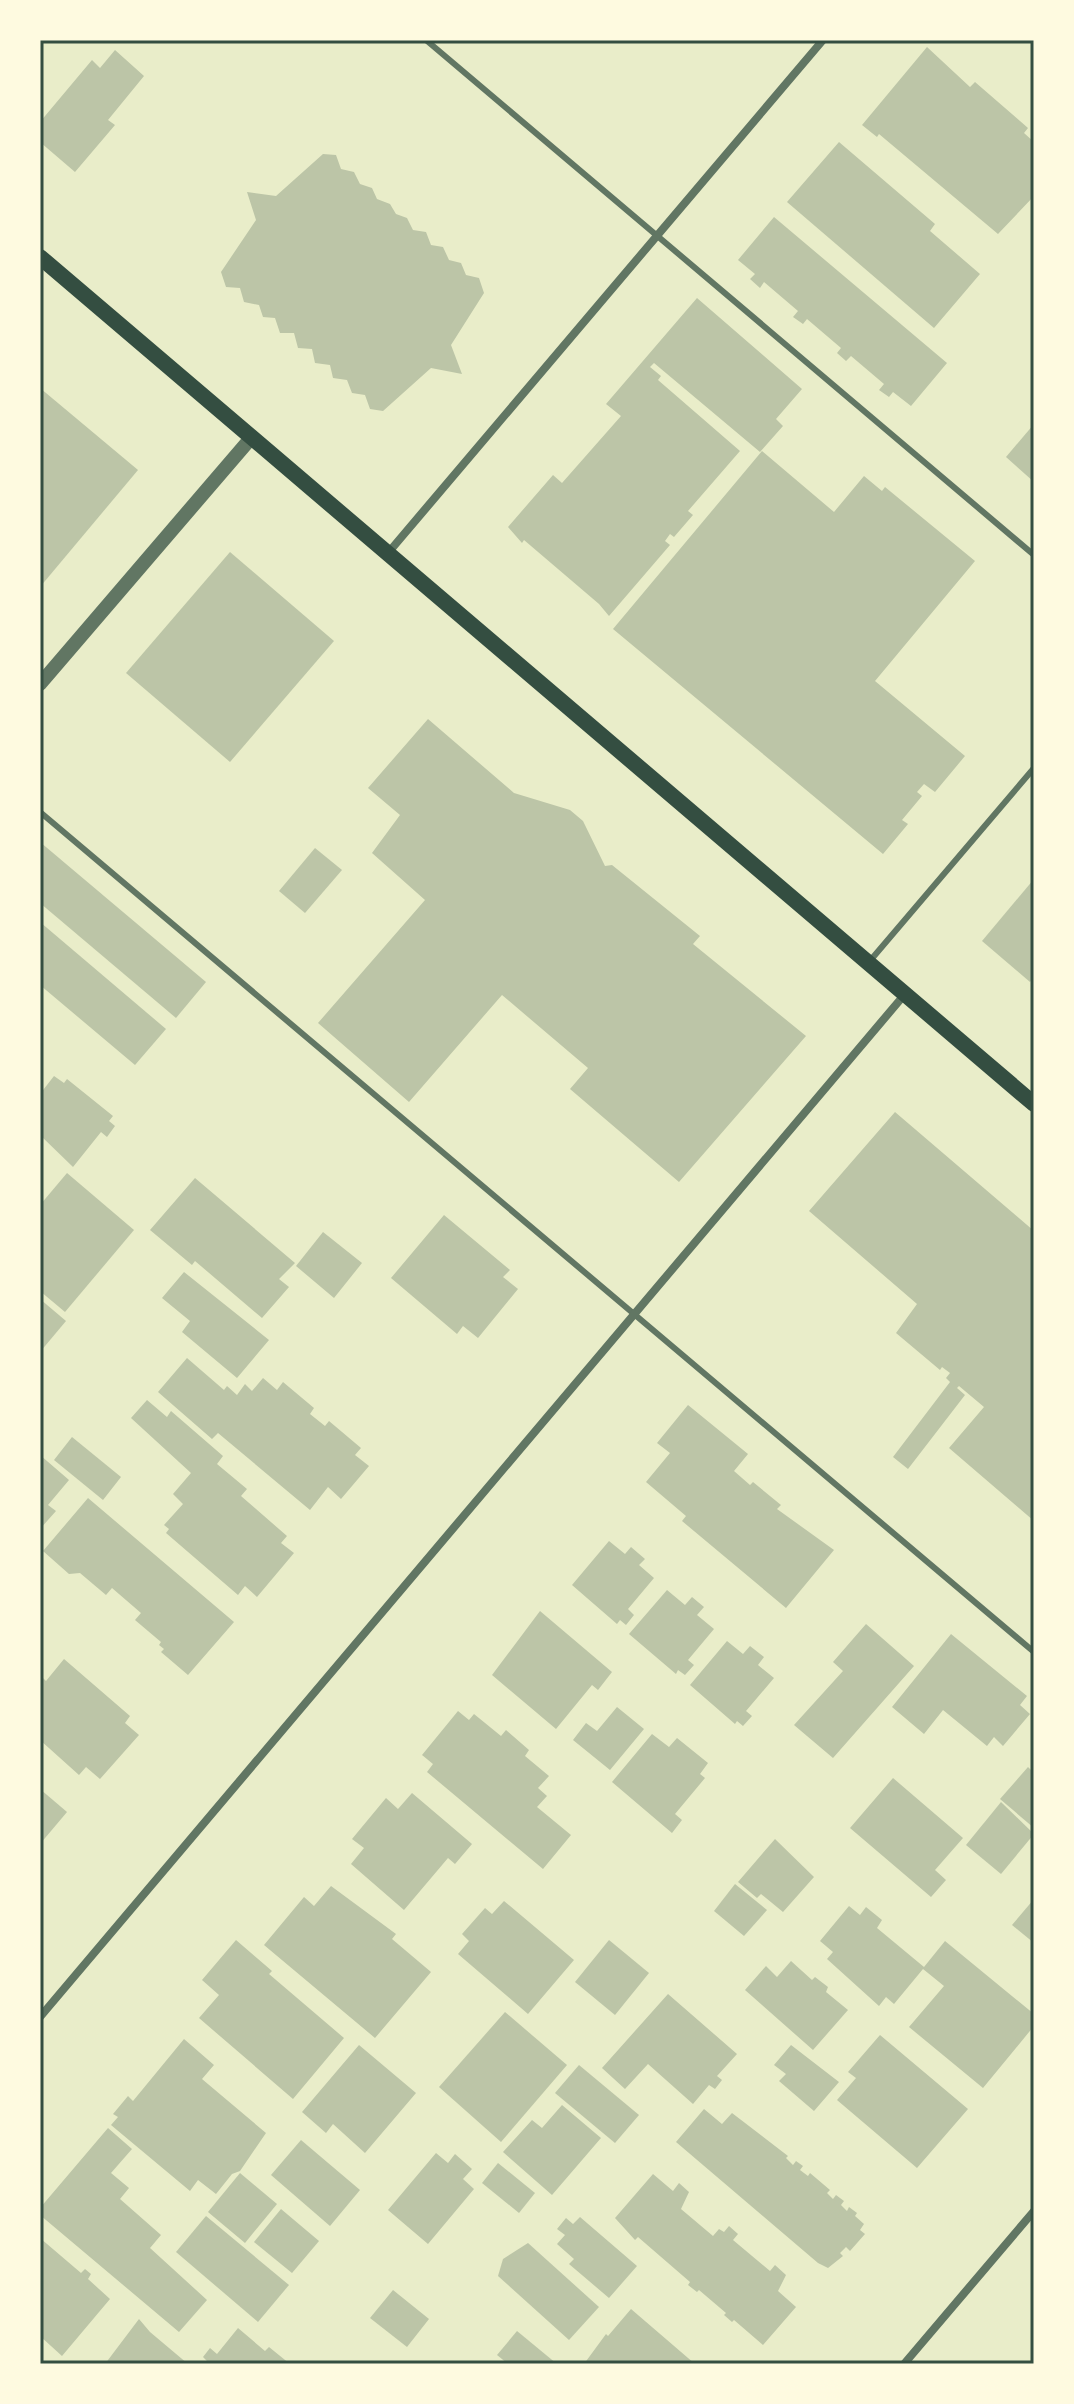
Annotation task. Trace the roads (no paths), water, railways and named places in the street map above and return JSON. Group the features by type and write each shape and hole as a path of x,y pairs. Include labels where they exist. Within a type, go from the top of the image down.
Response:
{"main road":[{"path":"40,257 1034,1104"}],"street":[{"path":"388,554 823,40"},
{"path":"40,684 251,438"},
{"path":"40,2017 905,994"},
{"path":"904,2364 1034,2211"}],"lane":[{"path":"426,40 1034,555"},
{"path":"869,962 1034,768"},
{"path":"40,812 1034,1652"}]}
